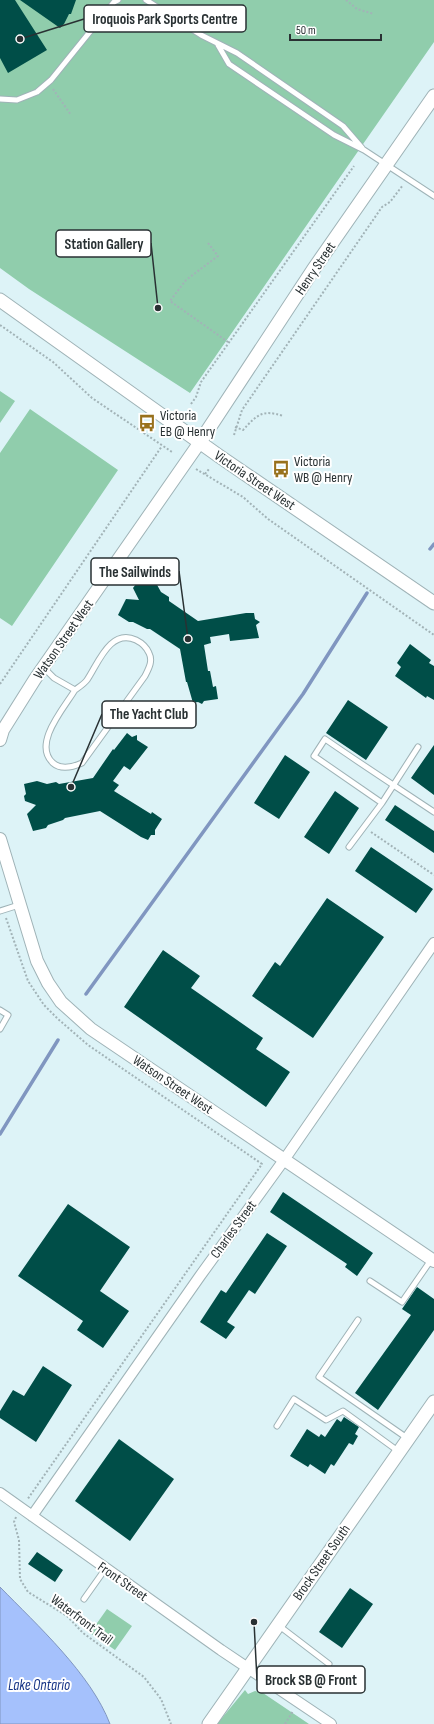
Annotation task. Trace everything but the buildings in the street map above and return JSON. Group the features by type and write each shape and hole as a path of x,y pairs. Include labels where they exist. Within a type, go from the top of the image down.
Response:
{"main road":[{"name":"Henry Street","path":"200,442 313,270 434,96"},
{"name":"Victoria Street West","path":"0,300 200,442 434,603"},
{"name":"Brock Street South","path":"209,1724 277,1624 434,1402"}],"street":[{"name":"Watson Street West","path":"0,740 3,730 15,709 43,667 200,442"},
{"name":"Watson Street West","path":"0,839 37,962 48,983 61,1002 91,1029 433,1260"},
{"name":"Charles Street","path":"32,1516 200,1276 284,1160 434,943"},
{"name":"Front Street","path":"0,1493 247,1667 331,1724"}],"lane":[{"path":"0,99 17,100 37,92 51,80 114,2 118,0"},
{"path":"146,0 218,45 237,52 343,126 364,150"},
{"path":"218,45 229,64 334,135 364,150 409,178 434,196"},
{"path":"123,637 144,644 150,654 151,665 145,676 82,763 73,767 60,767 54,764 48,757 44,746 46,736 75,690 86,682 108,646 123,637"},
{"path":"43,667 54,678 75,690"},
{"path":"382,803 314,756 326,739 434,812"},
{"path":"349,847 382,803 418,747"},
{"path":"0,911 19,905"},
{"path":"0,1010 8,1015 0,1029"},
{"path":"370,1281 402,1302 433,1260"},
{"path":"358,1320 319,1377 408,1439"},
{"path":"278,1426 294,1399 326,1420 343,1411 399,1452"},
{"path":"84,1599 106,1568"},
{"path":"277,1624 329,1664"}],"path":[{"path":"346,0 357,9 374,14"},
{"path":"51,80 54,91 71,115"},
{"path":"191,404 196,397 201,382 228,342 354,166"},
{"path":"234,435 235,427 242,410 382,207 390,202 409,178"},
{"path":"208,243 218,256 186,280 170,301 228,342"},
{"path":"0,325 53,362 92,398 172,452"},
{"path":"235,427 243,430 256,416 270,412 283,416"},
{"path":"0,684 162,446"},
{"path":"196,469 243,498 268,519 434,635"},
{"path":"205,474 209,469"},
{"path":"364,827 434,875"},
{"path":"27,1500 262,1164"},
{"name":"Waterfront Trail","path":"16,1516 14,1522 19,1540 20,1579 28,1592 67,1616 83,1634 144,1677 161,1699 171,1724"},
{"path":"284,1724 293,1711"}],"green space":[{"path":"0,0 434,0 434,42 190,393 29,289 0,268"},
{"path":"0,391 15,401 0,423"},
{"path":"30,409 118,470 12,626 0,618 0,453"},
{"path":"107,1609 132,1626 115,1650 90,1633"},
{"path":"245,1690 248,1694 255,1691 263,1693 309,1724 217,1724"}],"water":[{"name":"Lake Ontario","path":"0,1587 62,1651 77,1669 101,1705 110,1724 0,1724"}],"waterway":[{"path":"430,549 434,544"},
{"path":"86,994 303,694 367,593"},
{"path":"0,1134 58,1040"}],"place":[{"name":"Iroquois Park Sports Centre","path":"20,39"},
{"name":"Station Gallery","path":"158,308"},
{"name":"Victoria EB @ Henry","path":"147,423"},
{"name":"Victoria WB @ Henry","path":"281,469"},
{"name":"The Sailwinds","path":"188,639"},
{"name":"The Yacht Club","path":"71,787"},
{"name":"Brock SB @ Front","path":"254,1622"}]}
